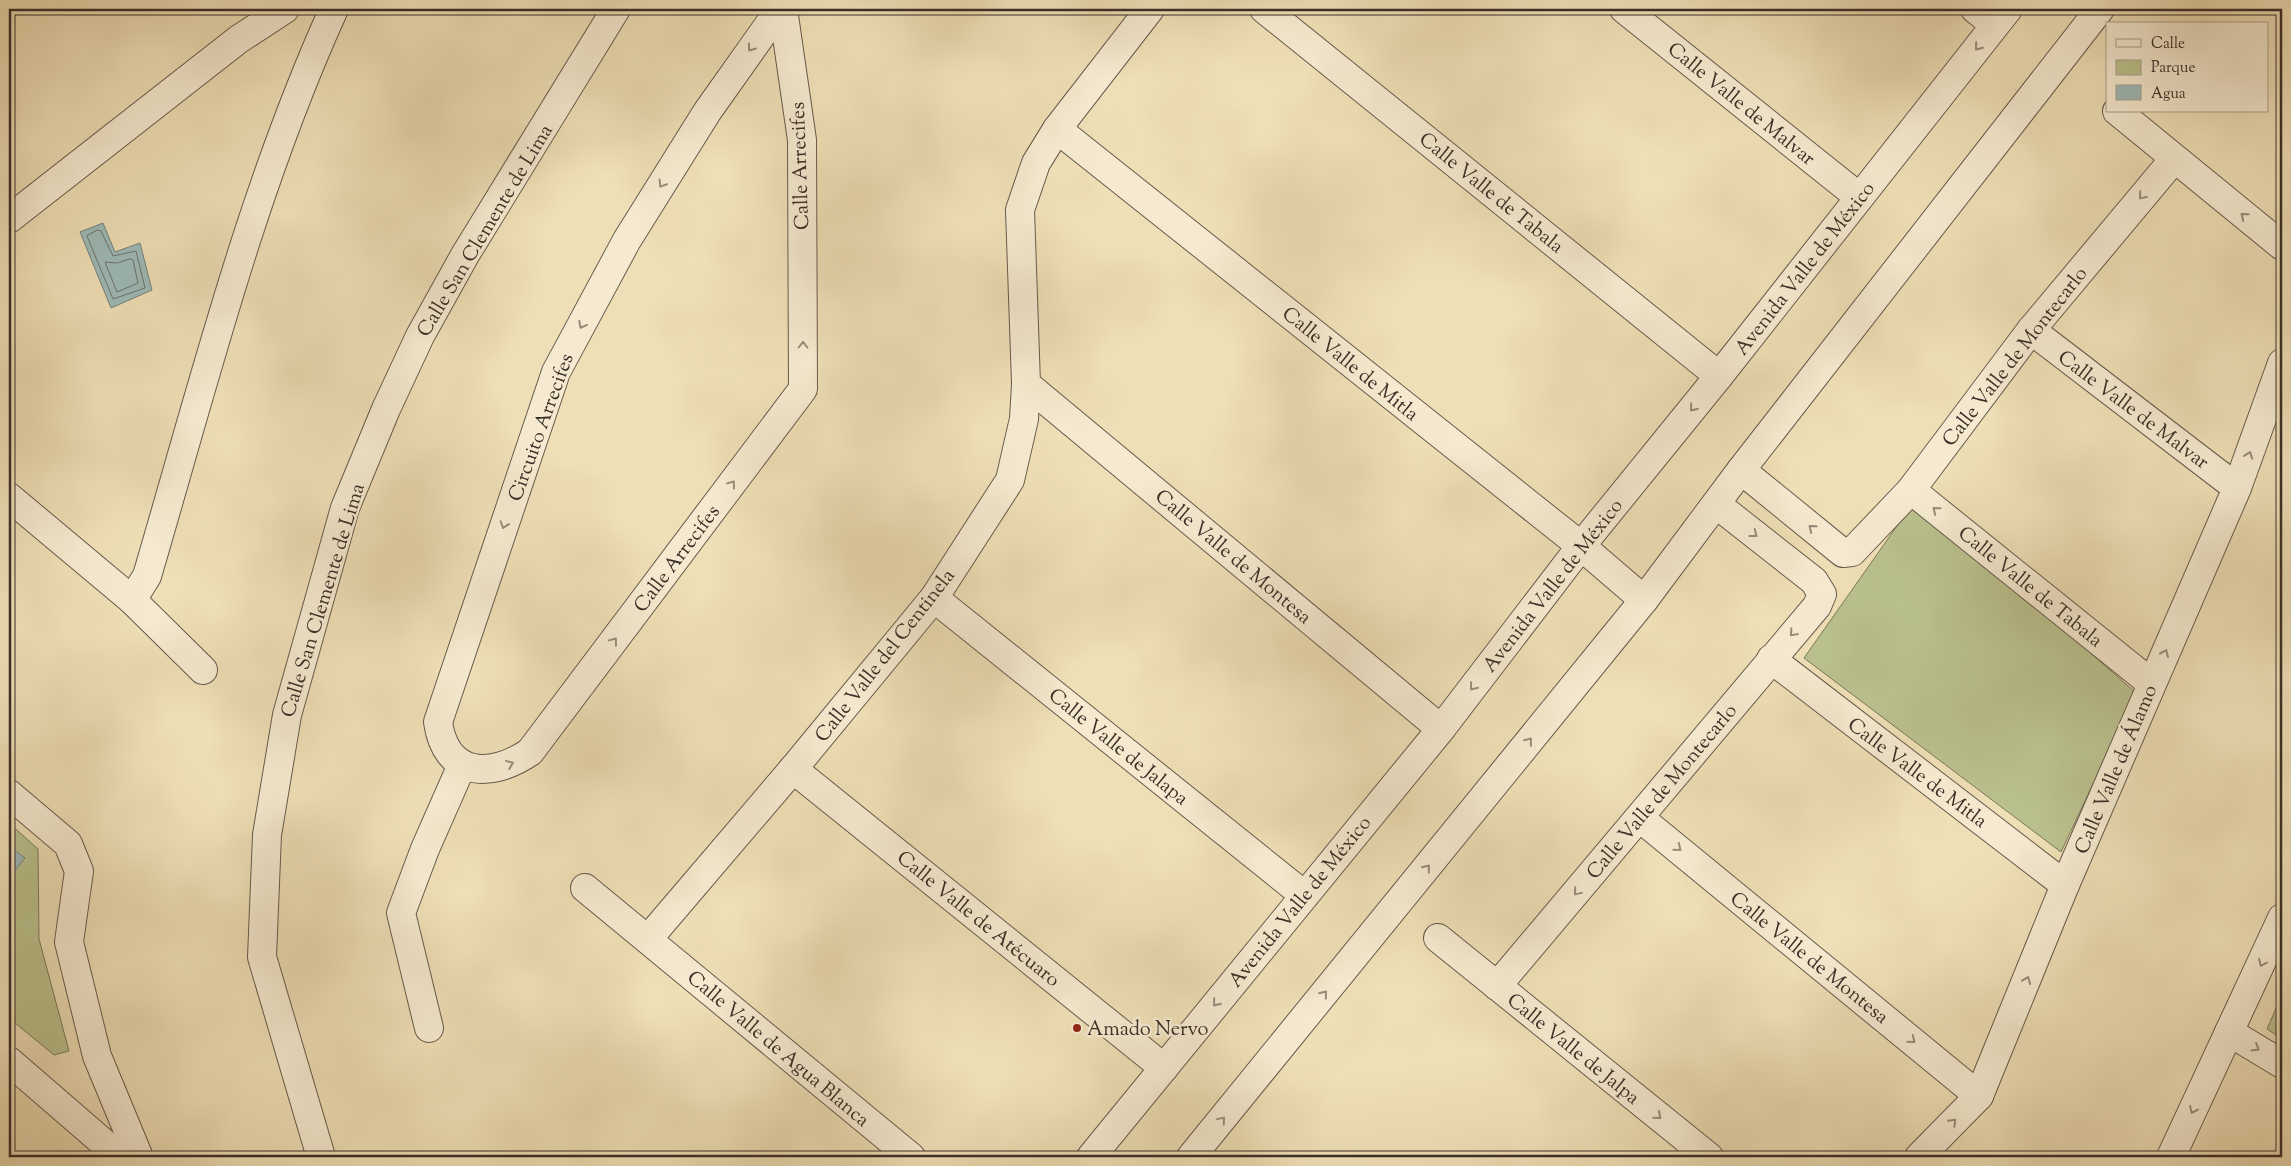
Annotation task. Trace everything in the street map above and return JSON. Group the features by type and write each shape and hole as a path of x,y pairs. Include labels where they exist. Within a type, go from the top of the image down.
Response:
{"street":[{"path":"9,219 239,39 285,9"},
{"path":"132,600 147,576 230,292 302,79 334,9"},
{"name":"Calle San Clemente de Lima","path":"321,1157 262,957 267,835 287,715 346,508 386,409 420,336 465,255 616,9"},
{"name":"Circuito Arrecifes","path":"462,765 454,760 445,749 438,722 556,372 627,240 707,112 782,9"},
{"name":"Calle Arrecifes","path":"462,765 482,769 500,768 513,763 530,752 803,389 802,140 782,9"},
{"name":"Calle Valle del Centinela","path":"648,939 793,769 934,598 1010,480 1024,419 1026,384 1020,210 1036,163 1057,129 1150,9"},
{"name":"Calle Valle de Tabala","path":"1264,9 1719,376"},
{"name":"Calle Valle de Malvar","path":"1624,9 1859,197"},
{"path":"1191,1157 1644,600 1741,470 2100,9"},
{"name":"Avenida Valle de México","path":"1091,1157 1441,729 1581,546 1719,376 1859,197 1993,14"},
{"path":"2118,112 2282,246"},
{"name":"Calle Valle de Mitla","path":"1057,129 1581,546 1644,600"},
{"name":"Calle Valle de Montecarlo","path":"1741,470 1843,553 1852,552 1911,490 2031,330 2174,159"},
{"name":"Calle Valle de Malvar","path":"2031,330 2237,488"},
{"name":"Calle Valle de Álamo","path":"1919,1157 1979,1096 2065,885 2237,488 2282,363"},
{"name":"Calle Valle de Montesa","path":"1026,384 1441,729"},
{"name":"Calle Valle de Tabala","path":"1911,490 2151,683"},
{"path":"9,497 132,600 203,670"},
{"name":"Calle Valle de Montecarlo","path":"1497,986 1817,606 1822,594 1814,581 1716,504"},
{"name":"Calle Valle de Jalapa","path":"934,598 1304,895"},
{"name":"Calle Valle de Mitla","path":"1771,659 2065,885"},
{"path":"429,1028 401,914 425,849 462,765"},
{"name":"Calle Valle de Atécuaro","path":"793,769 1164,1068"},
{"path":"9,794 68,844 79,871 69,942 97,1056 138,1155 135,1157"},
{"name":"Calle Valle de Montesa","path":"1640,818 1979,1096"},
{"name":"Calle Valle de Agua Blanca","path":"585,888 911,1157"},
{"path":"2171,1157 2282,918"},
{"name":"Calle Valle de Jalpa","path":"1438,938 1709,1157"},
{"path":"2230,1032 2282,1064"},
{"path":"9,1061 120,1157"}],"green space":[{"path":"1916,499 2136,693 2061,852 1804,658"},
{"path":"9,823 38,849 39,939 69,1051 54,1055 9,1018"},
{"path":"2282,995 2282,1039 2267,1029"}],"water":[{"path":"103,223 115,252 140,243 152,290 111,308 80,232"},
{"path":"9,846 25,858 9,878"}],"place":[{"name":"Amado Nervo","path":"1077,1028"}]}
